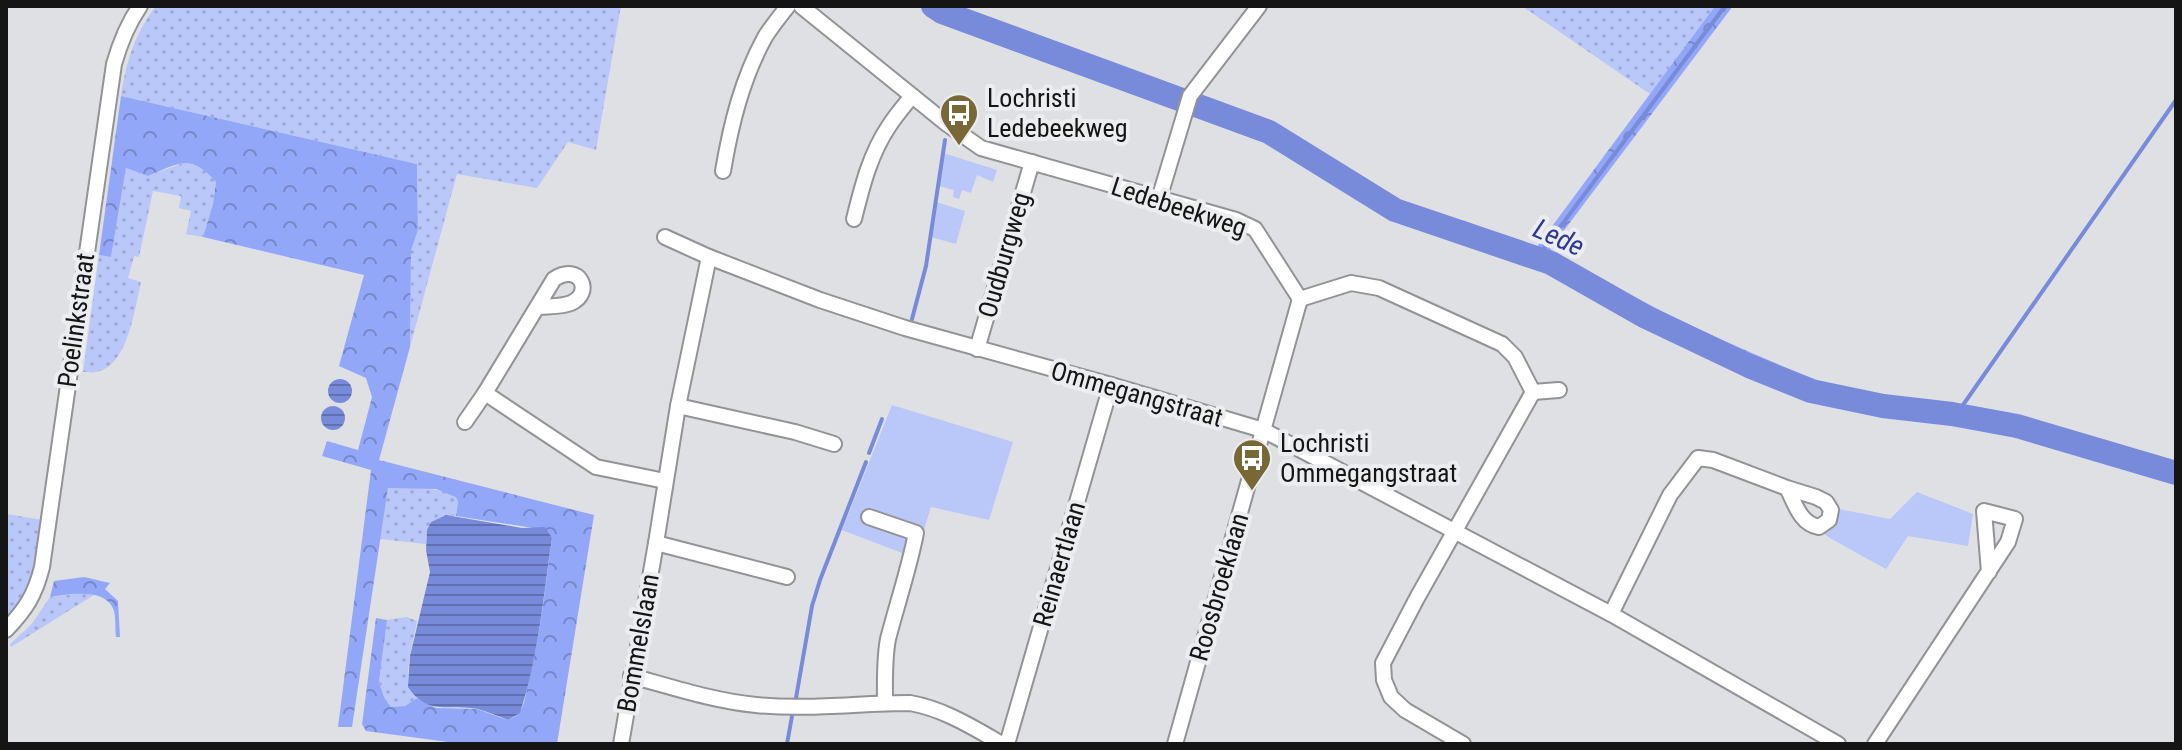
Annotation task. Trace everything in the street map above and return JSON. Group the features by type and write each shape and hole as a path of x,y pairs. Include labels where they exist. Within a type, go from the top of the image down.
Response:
{"street":[{"name":"Poelinkstraat","path":"6,630 29,604 42,567 114,64 129,22 140,6"},
{"path":"723,171 743,85 766,36 788,6"},
{"name":"Ledebeekweg","path":"801,6 981,148 1236,220 1255,229 1300,299"},
{"path":"1159,199 1188,104 1259,6"},
{"path":"854,219 874,152 912,96"},
{"name":"Oudburgweg","path":"977,349 1032,162"},
{"name":"Ommegangstraat","path":"665,237 820,300 905,328 1263,430 1611,614 1838,744"},
{"name":"Bommelslaan","path":"621,744 678,406 709,257"},
{"path":"1300,299 1351,283 1379,288 1502,344 1515,357 1533,392"},
{"name":"Roosbroeklaan","path":"1175,744 1300,299"},
{"path":"465,422 539,307"},
{"name":"Reinaertlaan","path":"1005,744 1111,385"},
{"path":"1533,392 1559,390"},
{"path":"1463,744 1405,710 1391,697 1384,680 1383,663 1533,392"},
{"path":"485,393 596,467 665,481"},
{"path":"678,406 795,432 834,444"},
{"path":"1611,614 1670,495 1698,458 1713,460 1787,488"},
{"path":"869,517 916,533 888,641 885,703"},
{"name":"Bommelslaan","path":"656,543 787,577"},
{"path":"1875,744 1989,572"},
{"path":"631,676 754,705 910,703 953,716 1005,744"}],"shaded area":[{"path":"156,6 621,6 596,150 568,142 537,188 457,174 410,347 411,251 418,230 417,164 121,96 132,48"},
{"path":"1522,6 1715,6 1650,94"},
{"path":"943,153 997,170 993,182 977,175 971,193 962,190 959,199 953,197 954,190 939,186"},
{"path":"183,163 202,168 216,182 203,237 186,234 191,211 179,208 181,196 153,191 139,257 134,256 128,278 141,282 123,348 107,368 83,372 99,255 111,257 126,168 148,176"},
{"path":"936,202 965,211 956,244 931,237"},
{"path":"340,379 351,386 352,391 345,402 340,403 329,396 328,391 335,380"},
{"path":"892,405 1013,442 989,520 931,507 915,558 842,530"},
{"path":"333,406 344,413 345,418 338,429 333,430 322,423 321,418 328,407"},
{"path":"388,488 431,489 456,496 456,516 446,515 431,522 426,544 380,539"},
{"path":"1917,492 1973,514 1968,546 1908,536 1886,569 1824,533 1834,525 1838,509 1890,519"},
{"path":"6,514 43,520 29,594 6,622"},
{"path":"446,515 522,528 545,527 552,538 532,669 520,713 508,720 478,709 431,705 415,696 408,687 410,656 430,572 426,550 427,530 431,522"},
{"path":"83,593 94,595 11,647 10,644 31,625 50,597"},
{"path":"407,617 417,621 408,671 417,698 405,706 391,707 379,682 387,620"}],"green space":[{"path":"1715,6 1733,6 1550,249 1683,322 1822,382 1819,388 1721,349 1544,256 1397,207 1297,144 1300,139 1405,206 1465,221 1536,248"},
{"path":"121,96 417,164 418,230 411,251 410,347 379,460 594,515 557,744 463,744 366,731 362,724 376,618 387,620 379,682 391,707 405,706 417,698 436,708 477,709 508,720 518,714 524,702 552,538 533,528 456,516 456,497 436,489 388,488 352,727 338,727 371,470 322,456 327,441 358,450 372,397 366,378 339,366 364,275 203,237 216,182 199,167 184,163 148,176 126,168 111,257 99,255"},
{"path":"84,577 110,583 105,589 118,601 120,637 116,637 114,611 104,598 86,594 50,597 54,581"}],"waterway":[{"name":"Lede","path":"933,6 942,12 1269,132 1395,210 1551,263 1646,317 1749,366 1811,391 1883,406 2017,426 2176,473"},
{"path":"1537,258 1725,6"},
{"path":"1956,415 2176,100"},
{"path":"912,319 926,266 945,140"},
{"path":"869,453 882,419"},
{"path":"796,698 812,606 866,462"},
{"path":"787,744 792,716"}],"place":[{"name":"Lochristi Ledebeekweg","path":"959,147"},
{"name":"Lochristi Ommegangstraat","path":"1252,492"}]}
